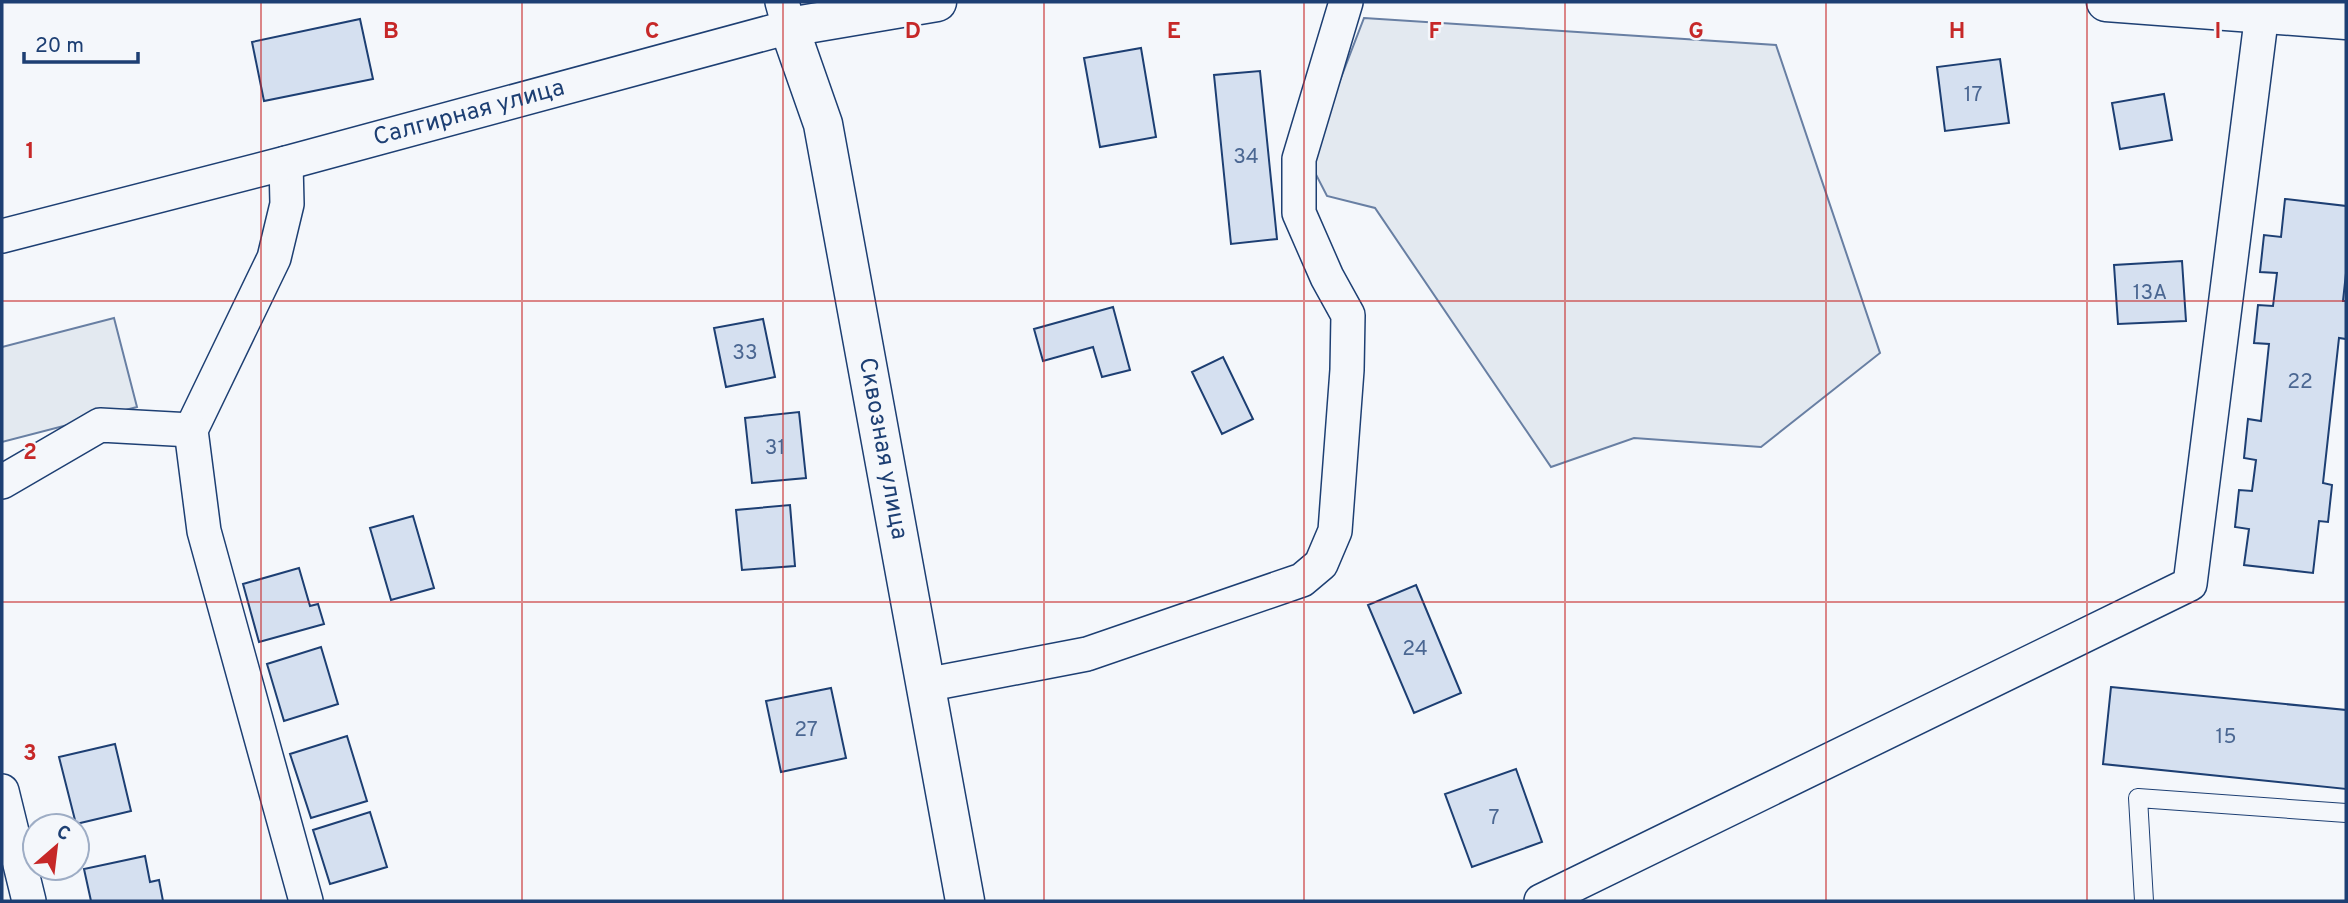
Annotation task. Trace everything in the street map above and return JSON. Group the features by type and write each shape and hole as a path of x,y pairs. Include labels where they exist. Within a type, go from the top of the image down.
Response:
{"main road":[{"name":"Салгирная улица","path":"786,14 937,2"},
{"path":"2106,2 2161,4 2346,20"},
{"name":"Сквозная улица","path":"786,14 822,124 965,901"}],"street":[{"path":"925,685 1087,653 1302,580 1321,564 1335,531 1347,370 1348,316 1299,214 1299,159 1346,2"},
{"path":"1541,901 2190,584 2262,13"},
{"name":"Салгирная улица","path":"2,236 286,163 786,14"},
{"path":"286,163 287,204 274,258 191,430 204,531 306,901"},
{"path":"2,482 100,425 191,430"},
{"path":"2,791 29,901"}],"lane":[{"path":"2144,901 2138,798 2346,813"}],"shaded area":[{"path":"1364,18 1776,45 1880,353 1761,447 1634,438 1551,467 1375,208 1327,196 1309,161"},
{"path":"114,318 137,407 2,442 2,347"}],"building":[{"path":"360,19 373,79 264,101 252,42"},
{"path":"1141,48 1156,137 1100,147 1084,58"},
{"path":"2000,59 2009,123 1945,131 1937,67"},
{"path":"1260,71 1277,239 1231,244 1214,75"},
{"path":"2164,94 2172,140 2120,149 2112,103"},
{"path":"2285,199 2346,206 2346,273 2343,301 2346,301 2346,339 2339,338 2323,483 2332,485 2328,522 2319,521 2313,573 2244,565 2249,529 2235,527 2239,490 2252,491 2256,460 2244,458 2248,419 2261,421 2269,344 2254,343 2258,305 2273,306 2277,273 2260,272 2264,235 2281,237"},
{"path":"2182,261 2186,321 2118,324 2114,265"},
{"path":"1113,307 1130,370 1102,377 1093,347 1043,361 1034,329"},
{"path":"763,319 775,377 726,387 714,328"},
{"path":"1223,357 1253,419 1222,434 1192,372"},
{"path":"799,412 806,478 752,483 745,418"},
{"path":"790,505 795,566 742,570 736,510"},
{"path":"413,516 434,588 391,600 370,528"},
{"path":"299,568 310,606 318,604 324,624 259,642 243,584"},
{"path":"1416,585 1461,693 1414,713 1368,605"},
{"path":"321,647 338,704 284,721 267,664"},
{"path":"2111,687 2346,710 2346,789 2103,764"},
{"path":"831,688 846,758 781,772 766,701"},
{"path":"347,736 367,801 311,818 290,754"},
{"path":"115,744 131,811 91,820 91,812 73,812 59,757"},
{"path":"1516,769 1542,842 1472,867 1445,794"},
{"path":"370,812 387,867 330,884 313,830"},
{"path":"145,856 150,882 159,880 163,901 91,901 87,882 91,882 91,868"}]}
